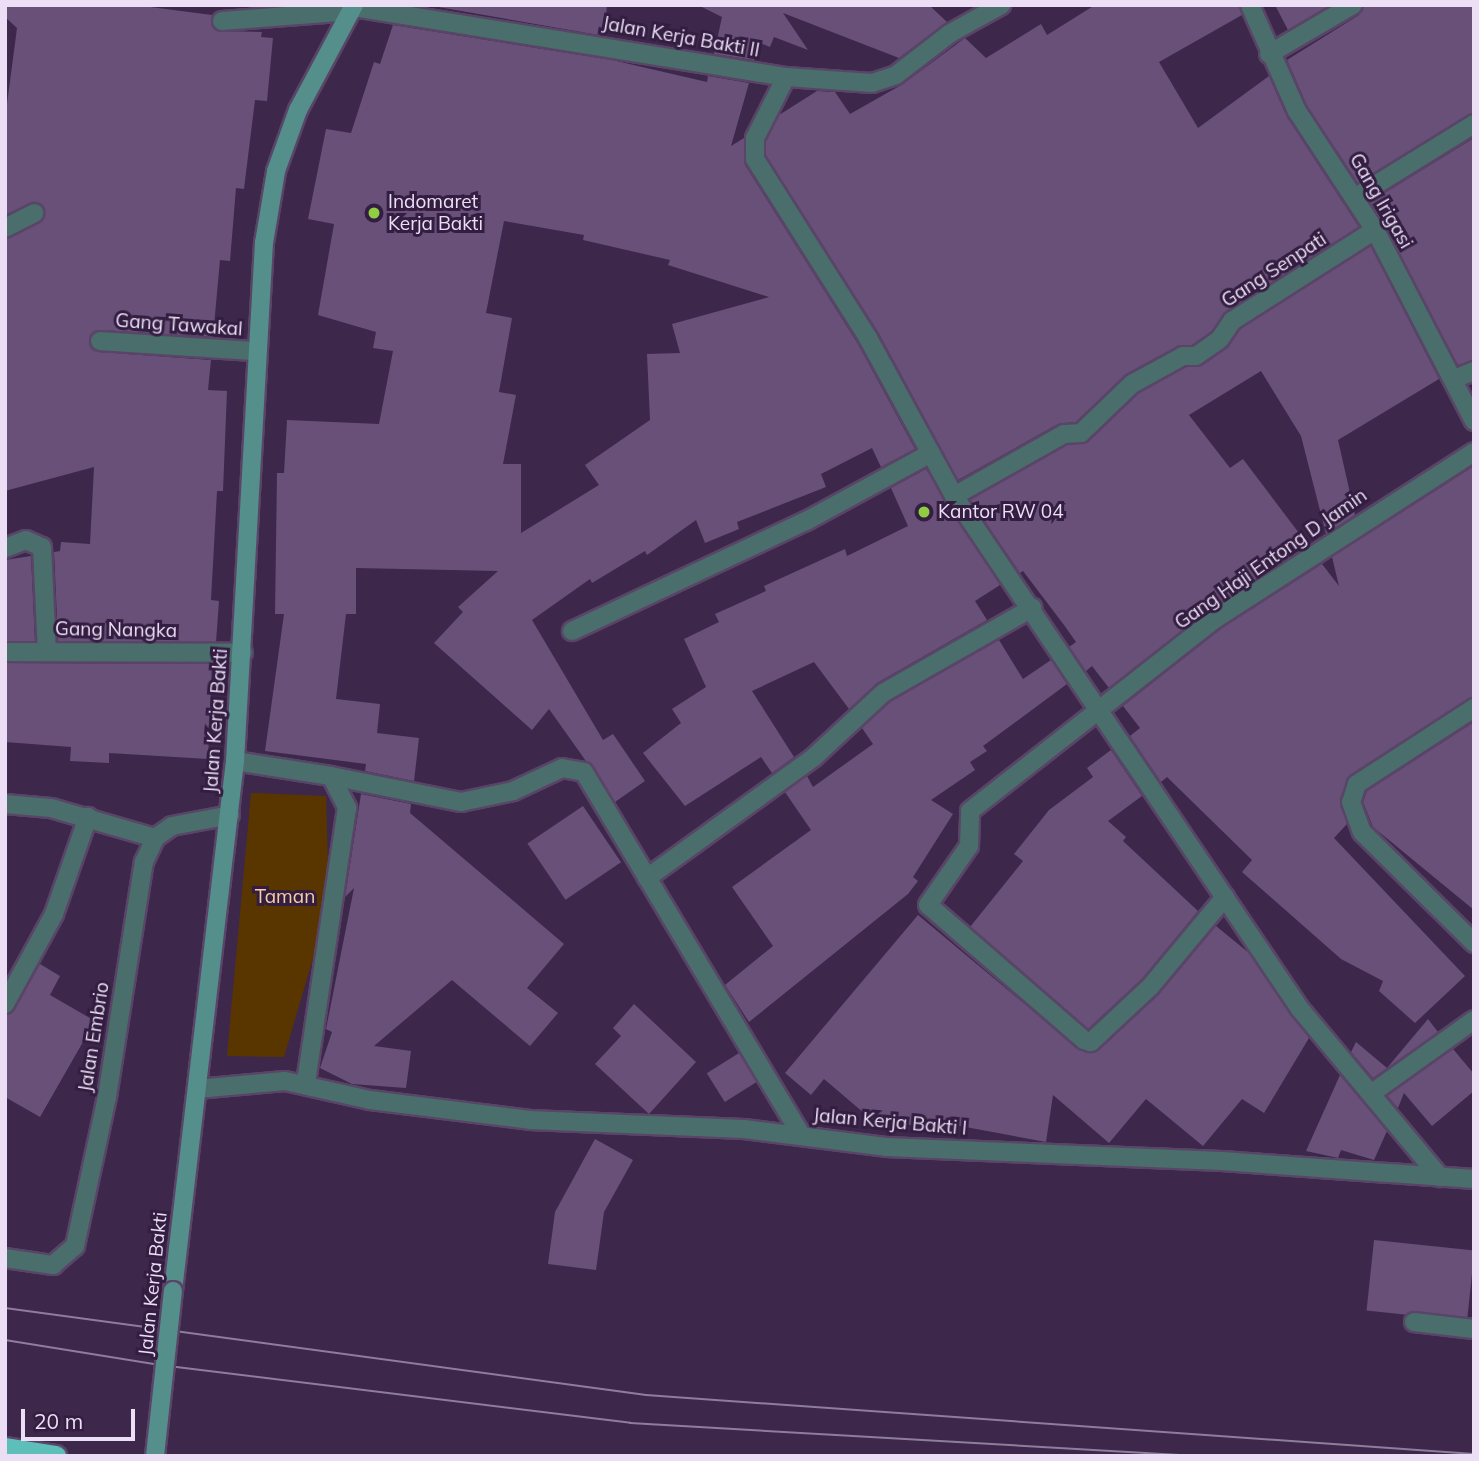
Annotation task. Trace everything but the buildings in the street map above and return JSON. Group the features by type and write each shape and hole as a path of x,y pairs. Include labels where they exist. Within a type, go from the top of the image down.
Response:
{"highway":[{"path":"5,1448 55,1456"}],"street":[{"name":"Jalan Kerja Bakti II","path":"222,22 353,8 786,77 886,80 976,9 1000,5"},
{"name":"Gang Irigasi","path":"1250,5 1269,54 1297,111 1356,197 1375,230 1474,421"},
{"path":"1269,54 1353,5"},
{"name":"Jalan Kerja Bakti","path":"155,1456 235,761 264,243 276,171 299,110 353,8"},
{"path":"786,77 755,138 755,159 869,338 954,496 1300,1009 1440,1177"},
{"path":"1356,197 1474,124"},
{"path":"5,228 34,213"},
{"name":"Gang Senpati","path":"954,496 1064,434 1081,433 1132,384 1183,356 1196,356 1220,339 1232,321 1375,230"},
{"name":"Gang Tawakal","path":"100,341 256,351"},
{"path":"1454,379 1474,371"},
{"name":"Gang Haji Entong D Jamin","path":"1225,897 1150,987 1091,1042 1084,1040 1016,977 929,907 929,902 969,846 970,811 1101,712 1215,619 1474,452"},
{"path":"572,631 795,526 931,453"},
{"name":"Gang Nangka","path":"5,548 26,540 42,547 47,652 243,653"},
{"path":"647,878 814,757 883,694 1032,608"},
{"path":"5,652 47,652"},
{"path":"1474,708 1357,784 1351,802 1362,832 1474,943"},
{"path":"235,761 331,776 461,802 513,791 562,768 574,767 584,772 802,1136"},
{"path":"306,1083 348,813 331,776"},
{"path":"5,804 88,817 155,838 190,820 230,815"},
{"path":"5,1004 54,914 88,817"},
{"name":"Jalan Embrio","path":"5,1258 53,1265 75,1246 107,1097 139,883 155,838"},
{"path":"1371,1093 1474,1020"},
{"name":"Jalan Kerja Bakti I","path":"197,1089 306,1083 370,1100 530,1120 744,1129 886,1147 1222,1161 1474,1179"},
{"path":"1414,1322 1474,1329"}],"green space":[{"name":"Taman","path":"251,793 326,796 329,904 284,1057 227,1056"}],"tram line":[{"path":"5,1308 646,1395 1474,1454"},
{"path":"5,1340 160,1365 630,1423 1197,1456"}],"place":[{"name":"Indomaret Kerja Bakti","path":"374,213"},
{"name":"Kantor RW 04","path":"924,512"}]}
